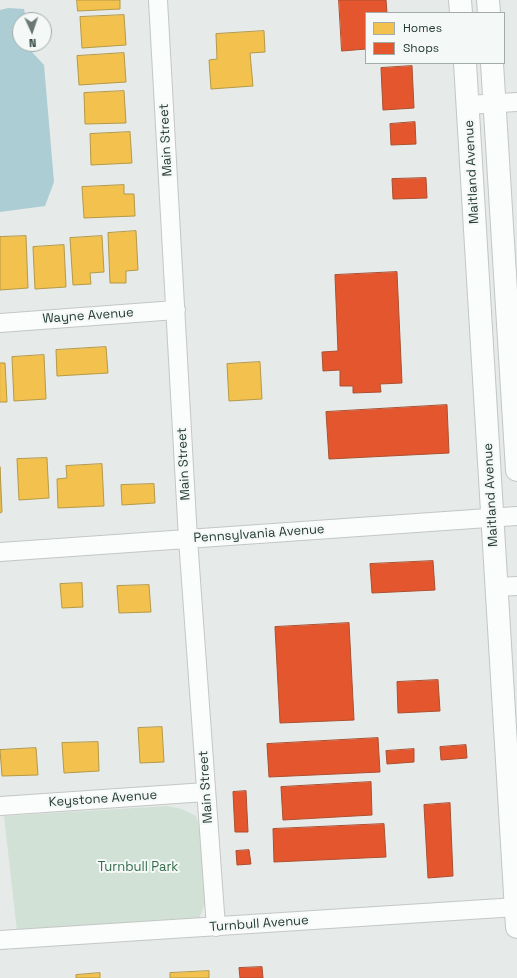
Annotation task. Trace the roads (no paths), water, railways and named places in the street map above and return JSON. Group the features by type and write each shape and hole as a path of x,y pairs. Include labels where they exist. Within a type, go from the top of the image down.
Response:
{"main road":[{"path":"460,0 461,12"},
{"path":"488,0 489,12"},
{"name":"Maitland Avenue","path":"464,64 468,105 492,518 507,587 517,914"},
{"name":"Maitland Avenue","path":"492,64 517,470"}],"street":[{"name":"Main Street","path":"158,0 188,539 216,927"},
{"path":"468,105 517,102"},
{"name":"Wayne Avenue","path":"0,323 176,310"},
{"name":"Pennsylvania Avenue","path":"0,552 517,516"},
{"name":"Keystone Avenue","path":"0,806 206,792"},
{"name":"Turnbull Avenue","path":"0,940 216,927 517,914"}],"water":[{"path":"8,8 24,9 25,12 12,12 12,52 32,52 44,65 54,182 45,206 0,212 0,10"}],"park label":[{"name":"Turnbull Park","path":"138,867"}]}
